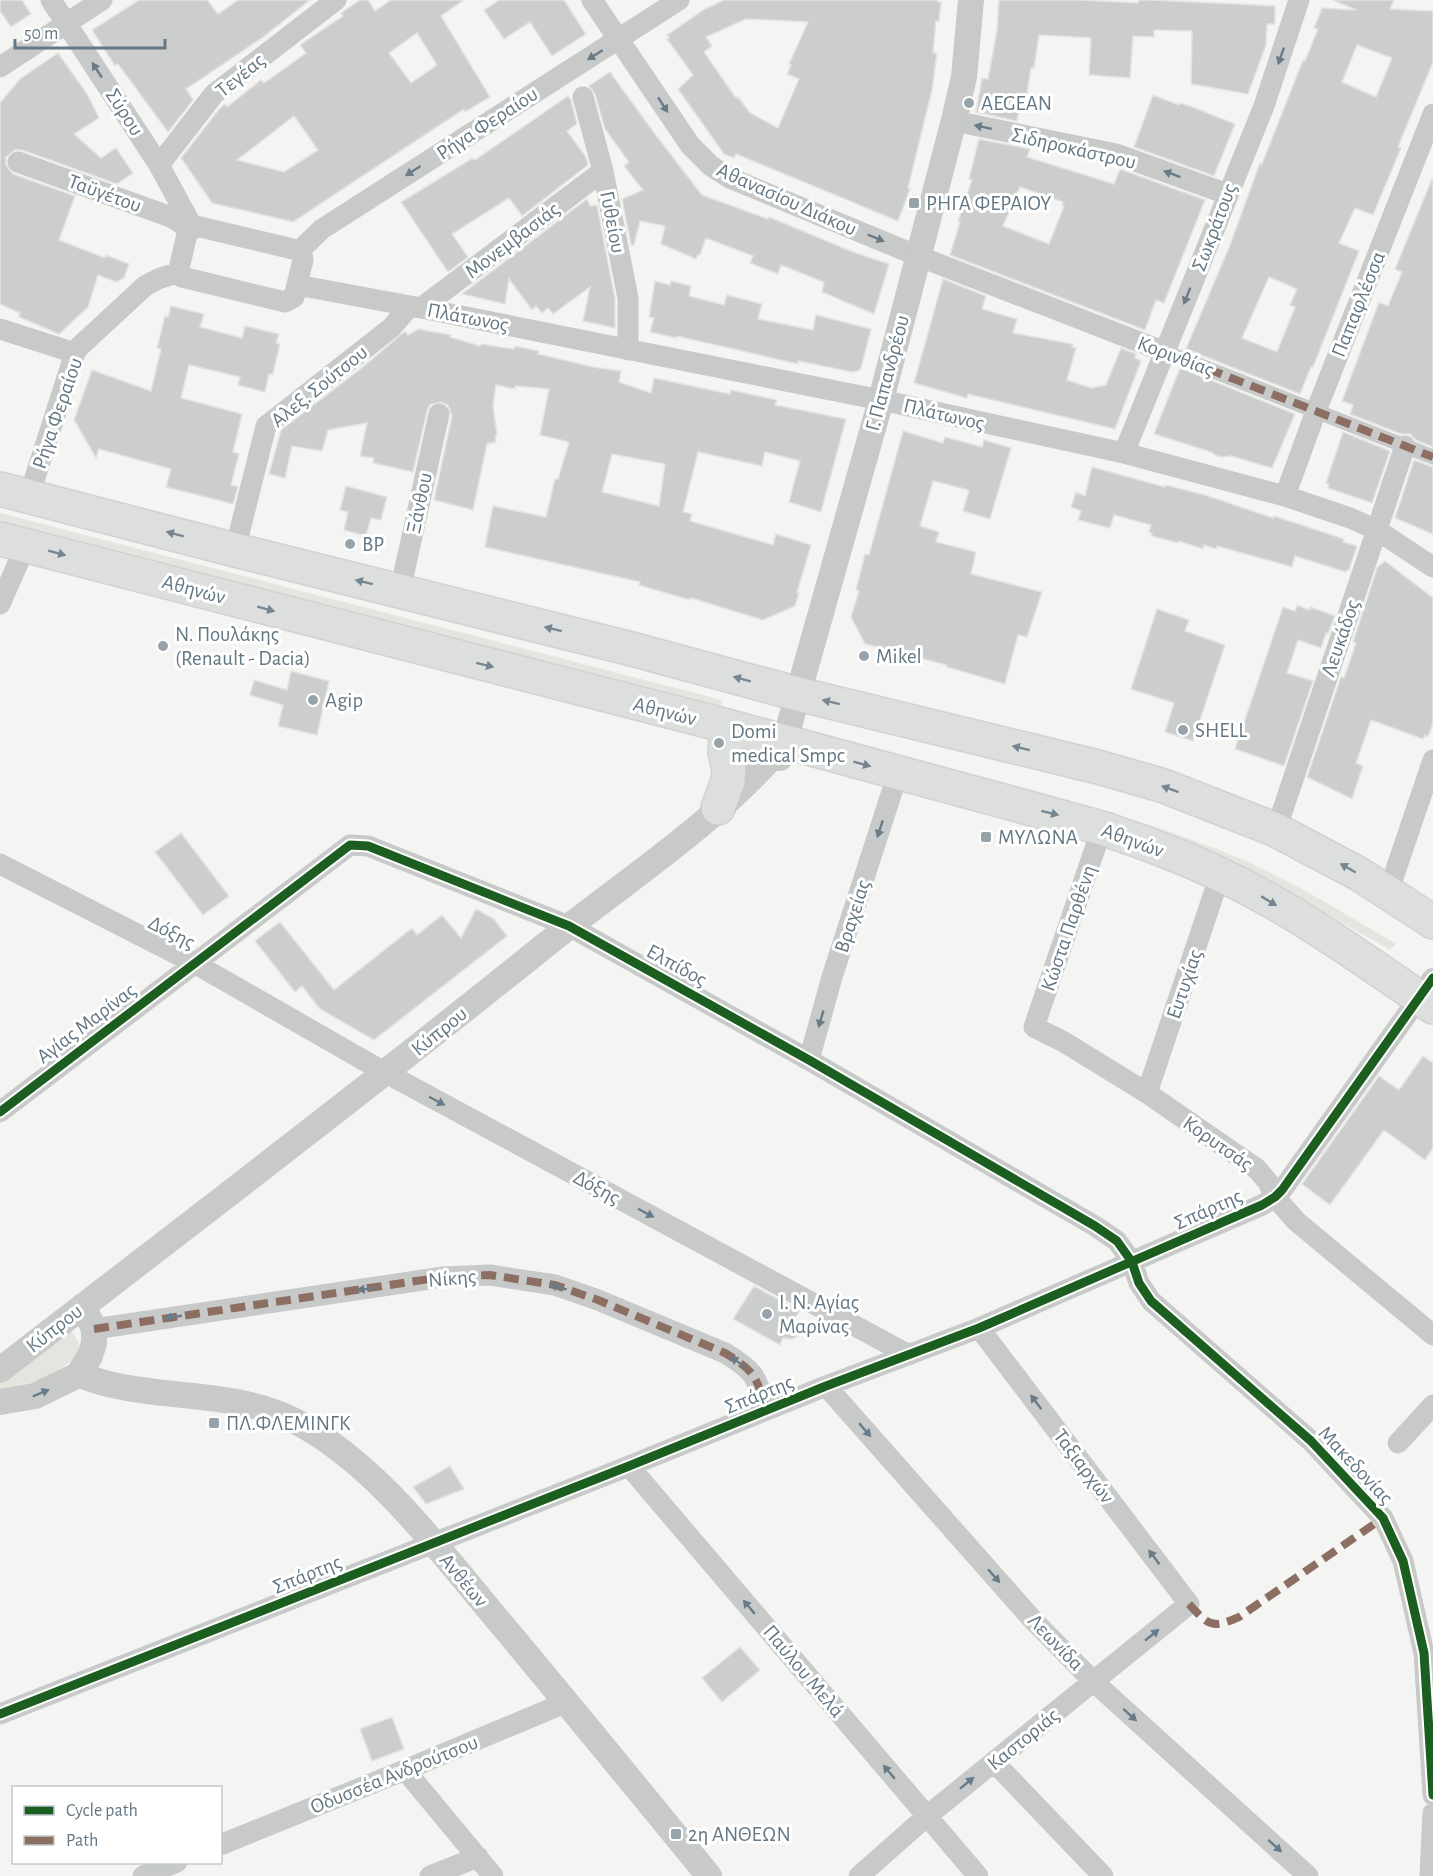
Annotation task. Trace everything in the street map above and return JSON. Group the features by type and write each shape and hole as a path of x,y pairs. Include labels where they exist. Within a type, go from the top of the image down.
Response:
{"highway":[{"path":"14,493 628,648 798,694 1109,770 1164,786 1276,830 1316,850 1433,922"},
{"name":"Αθηνών","path":"13,542 727,726 1102,828 1159,848 1220,874 1262,896 1428,994"},
{"path":"718,808 728,781 729,769 725,752 727,726"}],"street":[{"name":"Σύρου","path":"51,0 159,165 192,228"},
{"path":"0,68 102,0"},
{"name":"Τεγέας","path":"159,165 214,94 336,0"},
{"name":"Αθανασίου Διάκου","path":"592,0 690,146 711,166 730,177 918,256"},
{"name":"Ρήγα Φεραίου","path":"299,251 322,229 679,0"},
{"name":"Γ. Παπανδρέου","path":"785,742 881,400 954,121 964,78 971,0"},
{"name":"Σωκράτους","path":"1124,453 1264,106 1299,0"},
{"name":"Γυθείου","path":"583,97 603,171 628,298 628,350"},
{"name":"Παπαφλέσσα","path":"1285,496 1316,411 1433,114"},
{"name":"Σιδηροκάστρου","path":"954,121 1116,154 1227,194"},
{"name":"Ταϋγέτου","path":"18,162 171,217 192,228"},
{"name":"Μονεμβασιάς","path":"416,307 603,171"},
{"path":"196,226 299,251 303,260 294,297 285,302 185,279 179,272 187,234 196,226"},
{"name":"Κορινθίας","path":"918,256 1433,457"},
{"name":"Ρήγα Φεραίου","path":"14,493 75,353 88,338 145,286 179,272"},
{"name":"Πλάτωνος","path":"297,285 881,400 1124,453 1285,496 1350,518 1377,530 1433,567"},
{"name":"Αλεξ. Σούτσου","path":"236,550 266,426 416,307"},
{"path":"0,329 75,353"},
{"name":"Ξάνθου","path":"400,591 439,414"},
{"name":"Λευκάδος","path":"1276,830 1405,447"},
{"path":"0,604 13,542"},
{"path":"695,830 755,776 785,742"},
{"name":"Κύπρου","path":"0,1370 386,1073 570,926 695,830 727,818 769,784 776,772 785,742"},
{"path":"1388,893 1433,760"},
{"name":"Βραχείας","path":"809,1060 832,977 898,773"},
{"name":"Κώστα Παρθένη","path":"1034,1028 1102,828"},
{"name":"Ελπίδος","path":"194,963 345,847 355,844 368,846 570,926 809,1060 1095,1226 1117,1241 1132,1262"},
{"name":"Δόξης","path":"0,864 194,963 386,1073 909,1355"},
{"name":"Ευτυχίας","path":"1147,1093 1220,874"},
{"name":"Αγίας Μαρίνας","path":"0,1112 194,963"},
{"name":"Σπάρτης","path":"0,1714 826,1386 979,1328 1262,1205 1275,1197 1428,994"},
{"name":"Κορυτσάς","path":"1034,1028 1064,1042 1147,1093 1257,1169 1268,1182 1275,1197 1303,1227 1433,1335"},
{"name":"Μακεδονίας","path":"1132,1262 1139,1284 1151,1301 1311,1442 1383,1518 1403,1561 1429,1649 1433,1795"},
{"name":"Νίκης","path":"94,1329 443,1277 490,1275 555,1285 598,1300 725,1353 743,1364 757,1378 766,1410"},
{"path":"0,1402 35,1396 78,1375 90,1356 94,1343 94,1329 83,1306"},
{"name":"Ταξιαρχών","path":"979,1328 1189,1604"},
{"name":"Ανθέων","path":"78,1375 114,1386 221,1399 259,1407 294,1421 334,1445 366,1471 434,1543 709,1876"},
{"name":"Λεωνίδα","path":"826,1386 1032,1619 1094,1682 1308,1876"},
{"path":"1398,1443 1433,1406"},
{"name":"Παύλου Μελά","path":"629,1466 978,1876"},
{"name":"Καστοριάς","path":"859,1876 927,1816 1189,1604"},
{"name":"Οδυσσέα Ανδρούτσου","path":"222,1844 567,1702"},
{"path":"994,1762 1104,1876"},
{"path":"405,1770 493,1876"},
{"path":"1430,1876 1433,1813"},
{"path":"430,1876 478,1857"},
{"path":"143,1876 174,1864"}],"shaded area":[{"path":"0,513 722,700 721,706 536,658 403,637 0,532"},
{"path":"871,747 1094,807 1224,852 1290,883 1396,944 1390,950 1280,887 1222,862 869,756"},
{"path":"67,1322 79,1344 77,1357 24,1393 0,1394 0,1375"}],"building":[{"path":"0,0 22,0 31,14 11,27 0,11"},
{"path":"139,0 207,0 218,14 238,0 310,0 262,38 186,89 193,100 168,132 118,64 115,66 92,30"},
{"path":"360,0 368,0 375,11 391,0 464,0 441,16 490,97 465,112 464,109 293,222 212,203 181,158 220,108 225,104 227,107 261,80 264,83 306,53 300,45 343,16 341,13","holes":["417,33 437,65 411,83 389,53","294,116 318,150 284,172 237,160"]},
{"path":"499,0 564,0 586,34 552,56 530,22 504,39 484,10"},
{"path":"724,0 938,0 941,2 939,21 936,21 933,53 937,53 932,90 908,188 910,189 898,221 736,154 734,158 724,154 678,89 693,75 667,39 669,38 667,35 705,9","holes":["746,19 808,22 789,64 791,65 787,74 799,79 778,128 750,113 738,97 736,98 704,52 712,46 706,37"]},
{"path":"999,0 1083,0 1138,3 1139,0 1152,0 1275,6 1275,24 1267,24 1266,45 1248,94 1191,84 1192,31 1154,30 1154,37 1133,36 1130,78 1089,75 1091,38 1039,35 1024,112 1019,111 1017,121 976,112 982,78 988,79 997,30"},
{"path":"1333,0 1394,0 1390,9 1433,11 1433,62 1373,215 1355,208 1339,243 1359,251 1300,394 1186,349 1230,245 1260,163 1262,164 1303,60 1305,61 1318,29 1314,28 1322,8 1356,10","holes":["1357,45 1392,58 1376,97 1342,82","1269,277 1297,289 1290,305 1295,307 1277,352 1242,338"]},
{"path":"58,53 87,94 99,118 74,134 101,158 116,148 133,173 117,184 22,150 15,150 6,157 6,165 13,174 75,196 59,240 105,258 106,255 129,264 124,278 116,282 98,275 88,307 59,334 19,317 20,313 0,304 0,103 20,79"},
{"path":"610,72 702,195 768,219 769,217 853,252 889,264 874,314 822,292 824,282 781,265 778,274 750,263 753,256 706,238 700,255 696,259 661,244 665,226 640,221 634,245 631,245 622,199 643,190 624,166 629,162 605,129 595,94 589,86"},
{"path":"1153,95 1179,105 1180,103 1190,106 1235,124 1214,176 1134,147"},
{"path":"568,96 577,124 567,131 586,157 588,165 522,216 509,198 452,234 468,257 448,272 401,202 473,158 475,160"},
{"path":"979,139 1030,149 1027,157 1114,184 1120,169 1205,200 1164,303 1156,300 1145,330 950,255 960,222 958,221 972,180 969,179","holes":["1020,187 1063,202 1062,206 1064,206 1049,244 1003,226"]},
{"path":"1432,179 1433,447 1416,440 1410,434 1401,434 1350,414 1353,405 1342,401 1379,302 1388,306 1402,272 1395,269"},
{"path":"587,199 590,206 597,205 615,299 615,328 583,321 590,287 553,314 548,308 542,313 536,306 532,310 509,279 505,304 462,294"},
{"path":"943,279 986,296 982,309 1017,319 1013,333 1073,344 1072,347 1076,348 1067,380 1091,388 1106,385 1121,348 1136,354 1135,358 1141,361 1115,429 968,394 967,398 914,383"},
{"path":"655,281 670,285 671,281 691,286 689,296 724,305 727,295 762,304 758,319 813,330 816,315 871,329 861,368 852,372 798,361 798,364 650,332 654,318 649,317"},
{"path":"171,306 204,314 200,327 242,338 245,326 279,334 276,343 280,344 273,374 269,374 265,392 238,385 240,377 189,365 181,398 242,414 233,452 239,454 231,485 238,487 233,504 166,487 171,469 99,449 96,458 74,420 92,370 151,391 161,349 157,348 165,316 168,317"},
{"path":"418,329 451,335 450,337 480,346 481,344 514,349 515,346 539,351 538,354 621,371 619,382 651,393 654,378 730,394 731,390 777,400 775,405 846,419 821,512 789,502 800,461 765,452 762,466 698,452 683,512 692,514 690,521 773,545 776,534 811,545 795,606 763,620 639,585 640,582 485,547 493,506 546,517 555,479 558,479 569,442 540,435 549,389 515,386 515,389 496,385 493,406 496,442 487,444 473,510 434,500 452,416 448,405 441,402 430,405 427,411 413,472 373,463 374,458 360,456 367,423 328,430 322,451 292,446 285,478 269,474 281,430 363,367 405,331 408,335","holes":["612,454 665,464 659,506 602,492"]},
{"path":"1180,368 1295,414 1272,468 1231,456 1217,456 1154,434"},
{"path":"903,431 943,443 945,437 982,447 984,440 1011,448 990,519 963,511 969,490 933,481 920,526 939,532 936,542 976,552 971,574 1042,592 1027,637 1018,635 1005,684 947,667 947,665 865,644 851,617 859,591 856,590 865,554 869,555"},
{"path":"1343,432 1390,451 1372,503 1328,488 1329,484 1326,483"},
{"path":"1414,460 1433,467 1433,534 1395,518"},
{"path":"1092,467 1165,487 1165,485 1205,495 1344,539 1343,542 1357,546 1349,570 1346,572 1295,556 1292,567 1217,546 1216,549 1204,545 1203,549 1179,541 1179,543 1151,536 1152,533 1149,532 1151,525 1114,515 1110,528 1078,520 1081,511 1071,507 1076,492 1085,496"},
{"path":"346,486 387,497 381,520 371,518 366,536 344,530 348,512 340,510"},
{"path":"1385,561 1433,598 1433,723 1428,737 1425,735 1423,739 1371,720 1356,763 1363,766 1352,799 1307,777 1341,677 1344,678 1356,643 1353,642 1377,568"},
{"path":"1297,605 1335,616 1321,648 1298,640 1287,673 1313,681 1284,766 1235,749 1283,607 1295,611"},
{"path":"1157,609 1189,620 1185,631 1225,645 1193,741 1165,732 1174,703 1131,689"},
{"path":"291,671 329,681 317,735 278,726 283,705 250,695 254,680 287,690"},
{"path":"181,833 229,896 203,915 155,852"},
{"path":"476,909 494,919 507,936 374,1040 320,1009 302,986 295,992 255,941 280,922 334,990 412,928 417,935 442,915 461,938"},
{"path":"1423,1056 1433,1063 1433,1148 1425,1160 1384,1130 1330,1205 1302,1184 1379,1076 1399,1090"},
{"name":"Ι. Ν. Αγίας Μαρίνας","path":"754,1286 800,1311 795,1318 801,1331 798,1336 792,1339 783,1338 780,1345 733,1319"},
{"path":"450,1466 464,1489 426,1504 413,1487"},
{"path":"740,1647 760,1670 722,1702 702,1678"},
{"path":"392,1717 404,1749 372,1761 360,1729"}],"marked path":[{"path":"1165,352 1433,457"},
{"path":"94,1329 443,1277 490,1275 555,1285 598,1300 725,1353 749,1370 760,1389 766,1410"},
{"path":"1189,1604 1201,1617 1211,1623 1223,1623 1239,1617 1383,1518"}],"cycle path":[{"path":"0,1112 350,845 368,846 569,926 809,1060 1117,1241 1132,1262 1139,1283 1151,1301 1311,1441 1383,1518 1403,1561 1424,1653 1433,1795"},
{"path":"0,1714 826,1386 979,1328 1262,1205 1282,1190 1433,978"}],"place":[{"name":"AEGEAN","path":"969,103"},
{"name":"ΡΗΓΑ ΦΕΡΑΙΟΥ","path":"914,203"},
{"name":"BP","path":"350,544"},
{"name":"Ν. Πουλάκης (Renault - Dacia)","path":"163,646"},
{"name":"Mikel","path":"864,656"},
{"name":"Agip","path":"313,700"},
{"name":"SHELL","path":"1183,730"},
{"name":"Domi medical Smpc","path":"719,743"},
{"name":"ΜΥΛΩΝΑ","path":"986,837"},
{"name":"Ι. Ν. Αγίας Μαρίνας","path":"767,1314"},
{"name":"ΠΛ.ΦΛΕΜΙΝΓΚ","path":"214,1423"},
{"name":"2η ΑΝΘΕΩΝ","path":"676,1834"}]}
